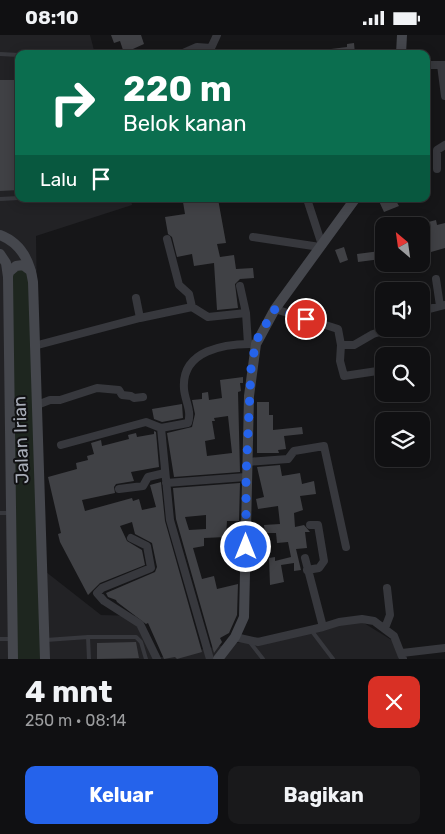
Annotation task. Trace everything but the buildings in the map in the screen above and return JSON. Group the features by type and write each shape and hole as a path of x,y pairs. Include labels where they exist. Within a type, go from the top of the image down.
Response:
{"street":[{"path":"190,50 197,47 211,47 217,35"},
{"path":"401,50 402,35"},
{"path":"430,65 443,65 445,96"},
{"path":"437,169 436,151 445,145"},
{"path":"308,202 321,246"},
{"path":"61,445 146,422 161,428 188,423 190,414 185,398 184,379 192,360 199,355 212,351 252,344 275,309 353,202"},
{"name":"Jalan Irian","path":"0,235 15,243 22,250 31,271 45,659"},
{"path":"253,237 321,246"},
{"path":"167,239 179,285 189,294 192,307"},
{"name":"Jalan Irian","path":"0,254 6,263 8,276 5,513 13,659"},
{"path":"8,276 11,269 20,265 31,271"},
{"path":"436,279 442,306"},
{"path":"218,659 235,637 244,617 246,599 246,477 252,344 240,286"},
{"path":"136,298 140,318"},
{"path":"34,346 140,318 192,307 208,317 246,313"},
{"path":"275,309 338,329 341,345 340,361 344,376 375,371"},
{"path":"341,345 354,345 375,333"},
{"path":"37,405 101,387 119,391 122,395 131,396 134,399 143,397"},
{"path":"161,428 171,525 210,659"},
{"path":"247,462 288,459 294,451 324,447 346,547"},
{"path":"119,489 144,485 148,477 165,473"},
{"path":"166,483 246,477"},
{"path":"307,570 319,567 324,561 318,525 310,525"},
{"path":"132,538 147,546 151,568 102,588 97,593 104,601 140,624 157,659"},
{"path":"305,558 323,627"},
{"path":"385,628 390,615 387,588"},
{"path":"235,637 258,642 323,627 339,621 362,619 374,621 385,628 398,641 403,656 445,648"}],"lane":[{"path":"0,55 15,55"},
{"path":"0,199 15,198"},
{"path":"311,630 333,659"},
{"path":"44,640 88,637 136,637 141,642 146,659"},
{"path":"88,637 89,659"},
{"path":"0,639 12,639"},
{"path":"250,641 263,659"}],"shaded area":[{"path":"0,35 90,35 94,50 15,50 15,202 132,202 132,205 36,236 41,568 101,615 136,616 156,658 359,620 398,644 398,659 0,659"},
{"path":"13,268 31,271 45,659 13,659"}],"route":[{"path":"246,547 249,396 251,369 256,344 264,326 275,309 306,319"}]}
